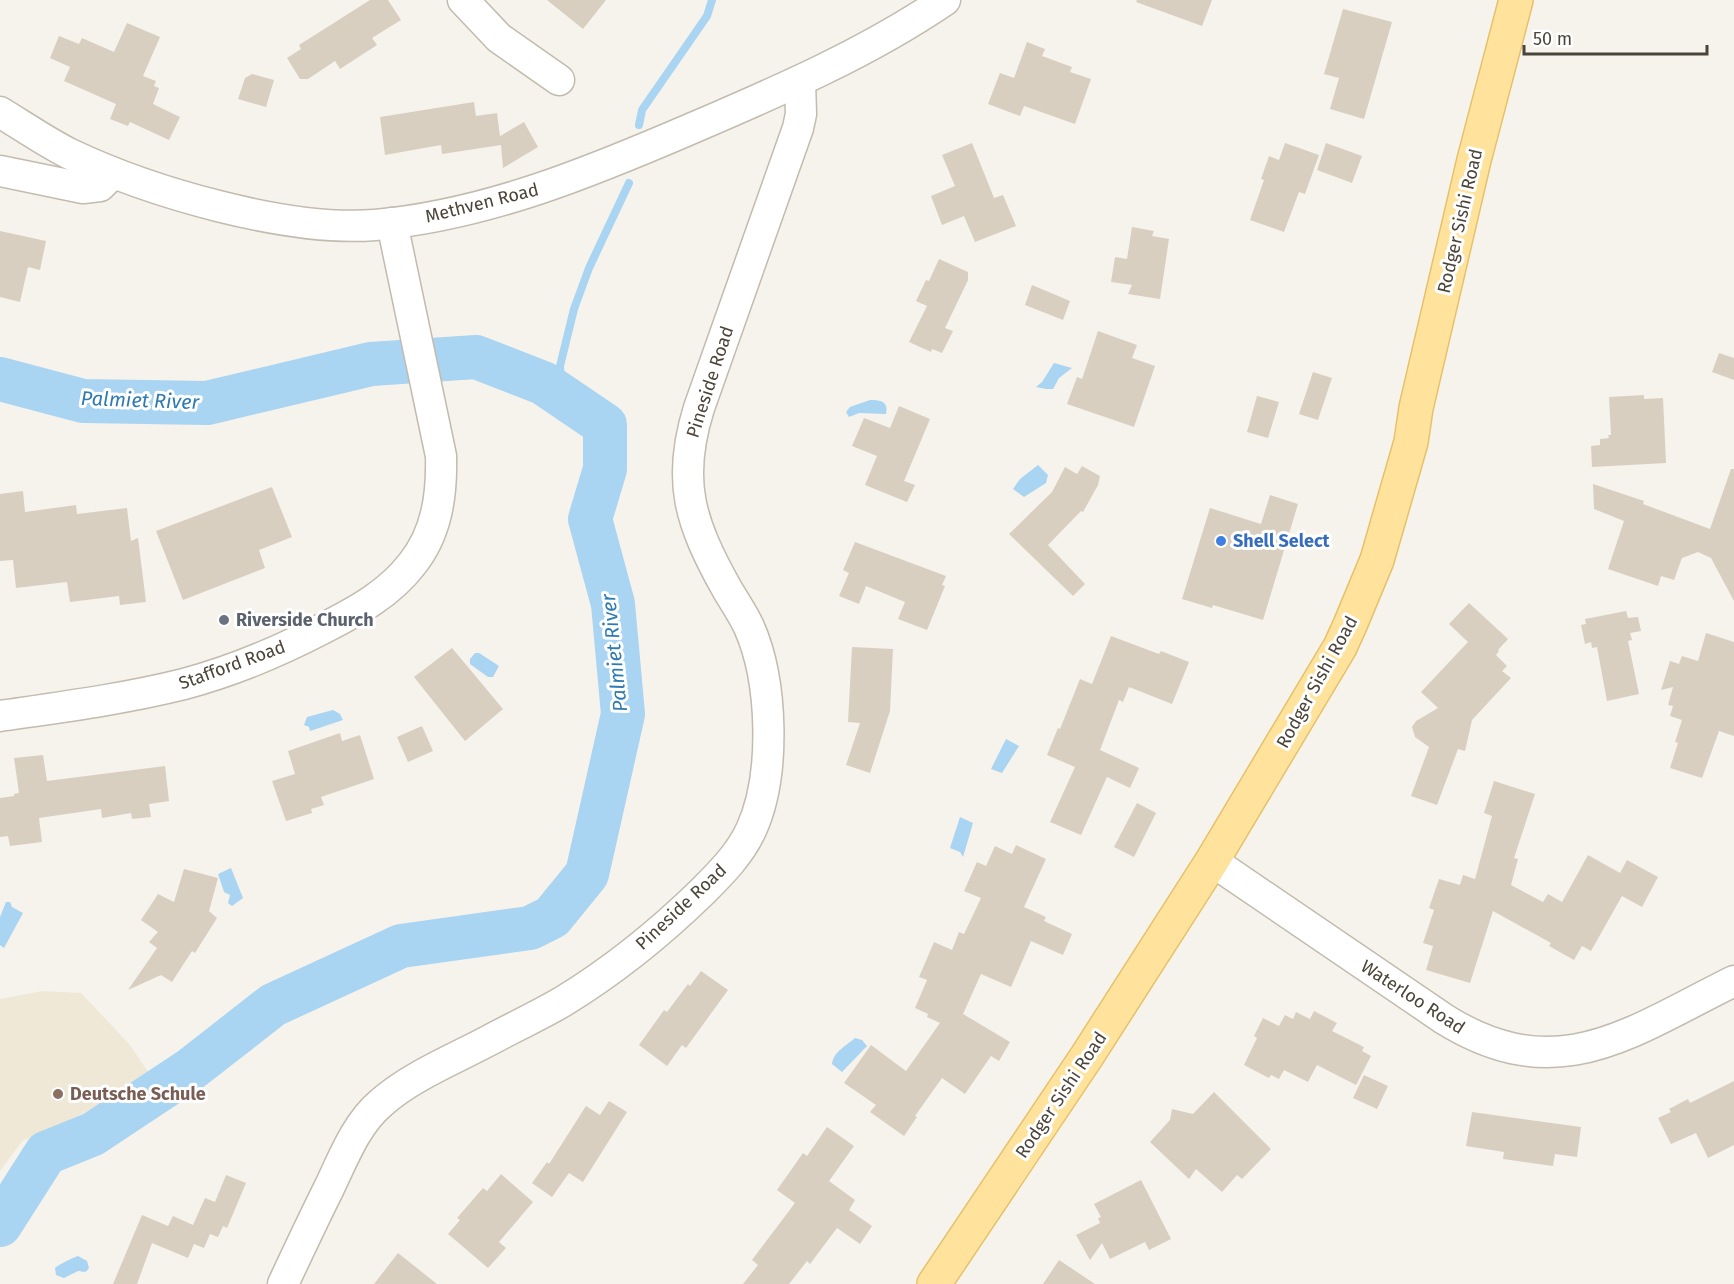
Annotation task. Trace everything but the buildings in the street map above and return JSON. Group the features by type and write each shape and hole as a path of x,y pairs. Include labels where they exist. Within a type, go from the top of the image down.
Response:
{"main road":[{"name":"Rodger Sishi Road","path":"934,1284 1087,1056 1212,861 1350,626 1377,560 1411,442 1416,408 1474,160 1516,0"}],"street":[{"path":"463,0 500,38 559,80"},
{"name":"Methven Road","path":"0,112 68,153 113,173 190,197 253,214 332,225 392,223 455,212 556,184 637,152 801,81 884,38 945,0"},
{"name":"Pineside Road","path":"283,1284 346,1150 365,1120 381,1103 425,1075 560,1003 609,971 683,910 721,873 739,851 751,830 762,801 765,778 769,741 766,694 749,627 706,551 696,528 687,489 687,460 699,408 798,128 801,114 801,81"},
{"path":"0,171 83,188 100,186 113,173"},
{"name":"Stafford Road","path":"0,716 121,698 186,684 226,671 267,655 362,608 392,586 413,564 428,538 438,513 441,456 392,223"},
{"name":"Waterloo Road","path":"1212,861 1452,1024 1481,1039 1512,1048 1563,1053 1607,1043 1734,981"}],"shaded area":[{"name":"Deutsche Schule","path":"42,991 81,993 130,1045 150,1075 82,1114 22,1141 0,1171 0,999"}],"water":[{"path":"1054,363 1072,368 1059,378 1053,389 1036,387 1042,382"},
{"path":"870,400 885,404 886,414 859,413 849,417 846,412 850,407"},
{"path":"1038,465 1048,475 1046,483 1024,497 1013,489 1020,479"},
{"path":"475,653 479,653 499,666 493,677 488,677 470,664 470,659"},
{"path":"333,710 340,714 343,720 310,731 309,727 304,725 307,717"},
{"path":"1006,739 1019,746 1002,773 991,769"},
{"path":"960,817 973,823 963,857 960,852 950,848"},
{"path":"231,868 243,898 232,906 228,903 230,895 224,892 218,874"},
{"path":"6,902 10,902 12,907 23,913 4,948 0,945 0,917"},
{"path":"855,1038 862,1040 867,1046 842,1072 832,1064 833,1059"},
{"path":"78,1256 87,1261 89,1268 87,1271 78,1271 64,1278 56,1275 55,1268"}],"waterway":[{"path":"639,125 642,110 707,16 712,0"},
{"path":"562,396 560,366 574,309 589,268 629,183"},
{"name":"Palmiet River","path":"0,379 83,401 207,403 371,364 476,357 543,383 605,425 605,469 590,519 613,604 623,714 587,874 552,917 530,928 401,946 273,1005 191,1069 93,1134 46,1153 0,1225"}],"place":[{"name":"Shell Select","path":"1221,541"},
{"name":"Riverside Church","path":"224,620"},
{"name":"Deutsche Schule","path":"58,1094"}]}
